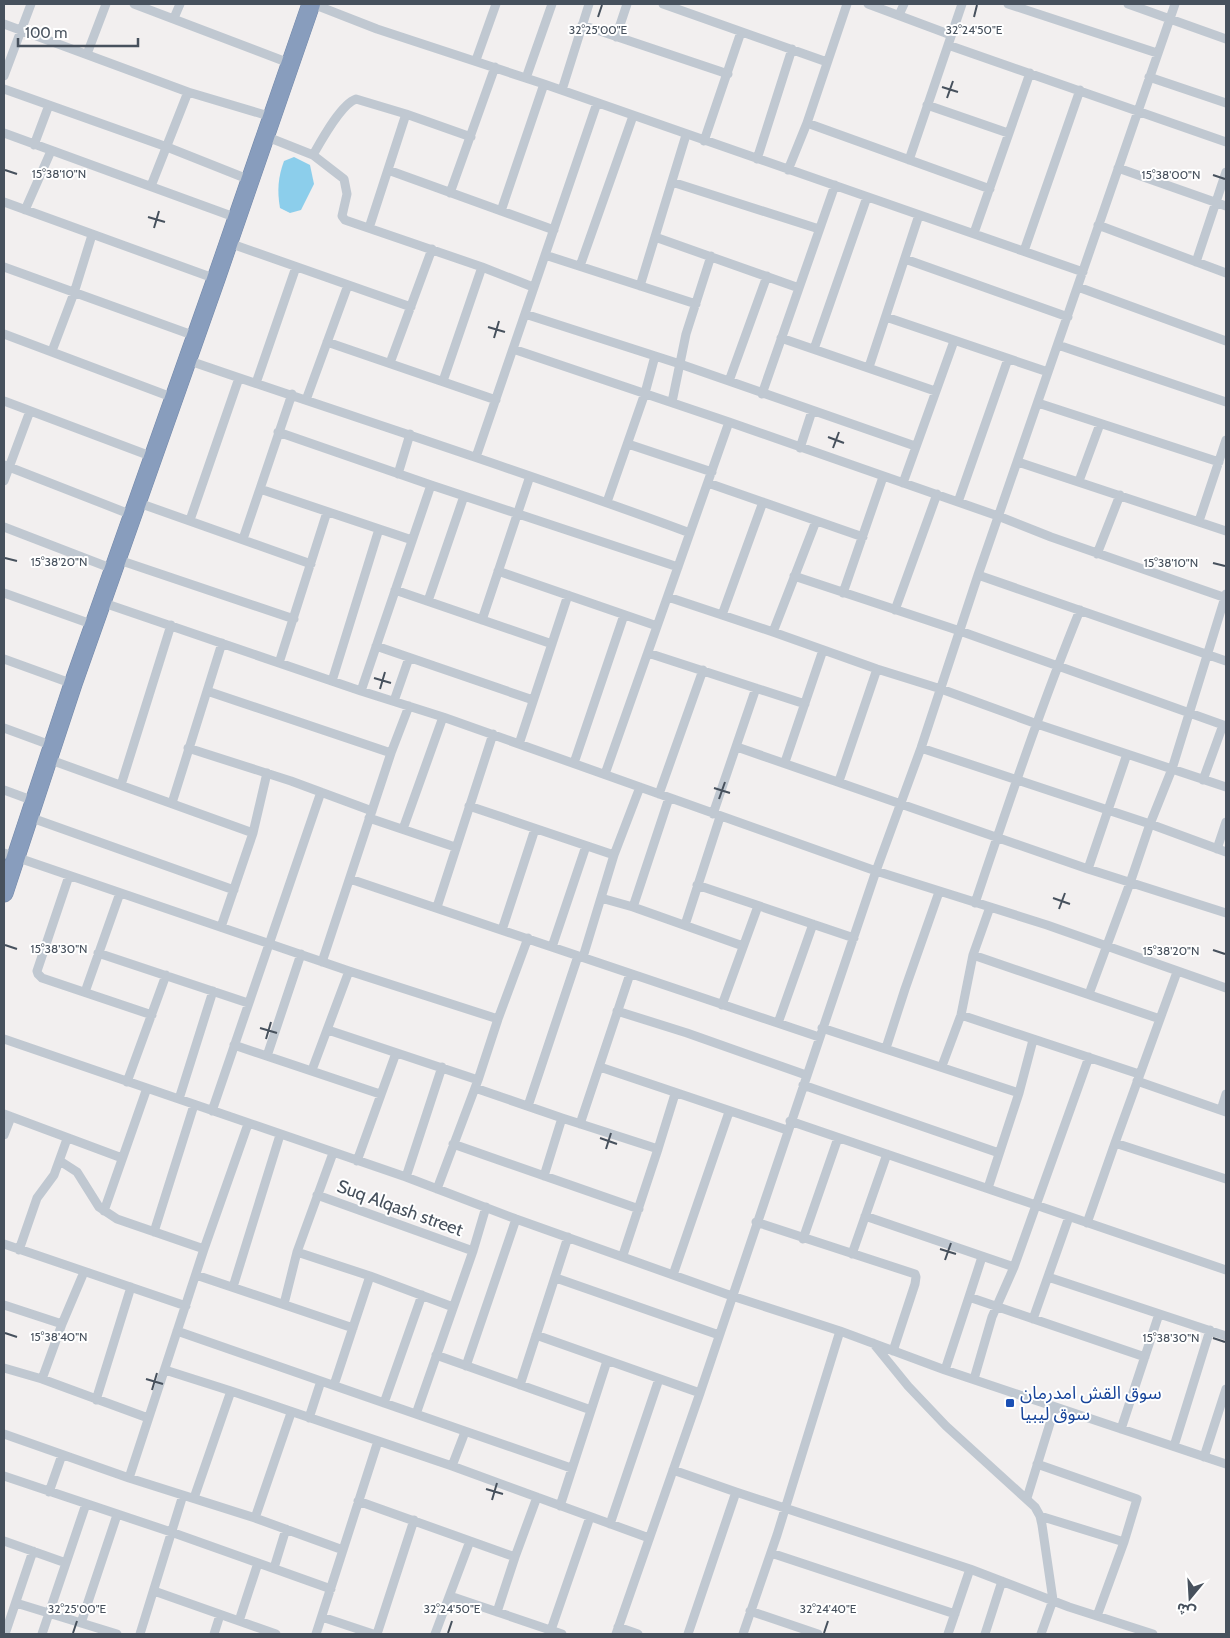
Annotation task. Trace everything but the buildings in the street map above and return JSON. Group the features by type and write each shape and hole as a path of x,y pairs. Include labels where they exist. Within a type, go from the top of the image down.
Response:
{"highway":[{"path":"4,893 10,854 31,809 101,602 216,279 289,63 312,4"}],"street":[{"path":"4,76 31,4"},
{"path":"87,54 106,4"},
{"path":"134,4 289,63"},
{"path":"174,18 180,4"},
{"path":"312,4 377,29 476,60 686,135 1083,272"},
{"path":"476,60 496,4"},
{"path":"526,78 552,4"},
{"path":"562,90 589,4"},
{"path":"616,37 627,4"},
{"path":"662,4 827,62"},
{"path":"788,170 807,123 847,4"},
{"path":"868,4 951,35"},
{"path":"900,16 904,4"},
{"path":"909,160 962,4"},
{"path":"1008,4 1157,53"},
{"path":"1128,4 1226,39"},
{"path":"638,1634 617,1631 700,1393 822,1028 876,872 922,748 998,516 1175,4"},
{"path":"4,24 188,92 272,117"},
{"path":"582,25 728,74"},
{"path":"704,141 741,32"},
{"path":"948,45 1226,142"},
{"path":"757,159 792,49"},
{"path":"450,193 495,67"},
{"path":"974,234 1030,73"},
{"path":"1149,77 1226,103"},
{"path":"501,211 544,84"},
{"path":"4,89 166,147 250,180"},
{"path":"1024,251 1080,90"},
{"path":"151,186 188,92"},
{"path":"313,154 330,127 353,100 360,99 471,137"},
{"path":"476,457 597,102"},
{"path":"34,144 49,105"},
{"path":"927,105 1008,133"},
{"path":"369,228 406,114"},
{"path":"580,266 633,116"},
{"path":"807,123 990,189"},
{"path":"4,133 237,218"},
{"path":"640,286 686,135"},
{"path":"265,136 313,154 344,179 347,194 343,218 533,287"},
{"path":"25,210 51,151"},
{"path":"1118,168 1226,206"},
{"path":"388,170 554,230"},
{"path":"1196,262 1226,172"},
{"path":"672,182 819,229"},
{"path":"762,394 835,185"},
{"path":"814,350 867,197"},
{"path":"4,202 216,279"},
{"path":"869,367 919,215"},
{"path":"1098,225 1226,273"},
{"path":"52,351 74,293 92,235"},
{"path":"655,237 798,288"},
{"path":"228,243 411,307"},
{"path":"390,363 432,249"},
{"path":"544,256 696,304"},
{"path":"672,402 686,334 711,256"},
{"path":"905,259 1068,316"},
{"path":"256,383 296,267"},
{"path":"443,381 482,267"},
{"path":"5,271 74,293 195,336"},
{"path":"729,381 768,276"},
{"path":"306,400 348,285"},
{"path":"1078,288 1226,341"},
{"path":"525,314 680,364 915,446"},
{"path":"886,317 1048,372"},
{"path":"4,334 174,398"},
{"path":"781,338 935,391"},
{"path":"903,484 954,340"},
{"path":"327,342 496,400"},
{"path":"1058,346 1226,402"},
{"path":"513,350 672,402 903,484 937,494 1097,554 1226,597 1206,654 1172,769 1150,824 1108,946 1089,994"},
{"path":"607,502 645,393 655,356"},
{"path":"958,502 1008,359"},
{"path":"187,360 410,434 607,502 690,533"},
{"path":"190,520 239,378"},
{"path":"243,539 292,394"},
{"path":"4,401 153,456"},
{"path":"1038,403 1219,462"},
{"path":"4,481 6,466 30,411"},
{"path":"800,448 812,411"},
{"path":"605,774 729,422"},
{"path":"1079,481 1100,424"},
{"path":"278,432 678,567"},
{"path":"398,474 410,434"},
{"path":"1199,522 1226,440"},
{"path":"628,444 712,472"},
{"path":"1018,462 1226,531"},
{"path":"6,466 134,508 190,520 310,564"},
{"path":"482,620 530,476"},
{"path":"843,592 883,477"},
{"path":"708,483 863,537"},
{"path":"361,691 431,485"},
{"path":"260,488 412,540"},
{"path":"896,610 937,494"},
{"path":"1097,554 1120,495"},
{"path":"428,601 464,496"},
{"path":"722,615 763,502"},
{"path":"280,663 327,512"},
{"path":"774,632 816,521"},
{"path":"4,528 294,619"},
{"path":"332,681 380,529"},
{"path":"498,571 657,626"},
{"path":"978,575 1226,661"},
{"path":"794,576 960,631 1225,726 1204,780"},
{"path":"395,590 552,644"},
{"path":"4,593 94,624"},
{"path":"519,744 568,595"},
{"path":"668,597 1226,788"},
{"path":"101,602 493,734 876,872 1108,946 1226,988"},
{"path":"975,903 1016,780 1057,666 1080,610"},
{"path":"574,763 624,614"},
{"path":"122,785 171,625"},
{"path":"172,803 222,643"},
{"path":"376,646 533,700"},
{"path":"785,762 823,650"},
{"path":"648,653 805,704"},
{"path":"4,658 73,684"},
{"path":"394,701 409,658"},
{"path":"839,781 877,669"},
{"path":"658,794 703,670"},
{"path":"685,925 756,688"},
{"path":"208,692 391,753"},
{"path":"322,962 391,753 409,706"},
{"path":"403,829 443,717"},
{"path":"4,728 122,785 254,833"},
{"path":"437,907 493,734"},
{"path":"737,747 785,762 901,805 1088,869 1226,913"},
{"path":"188,748 321,792 403,829 455,847"},
{"path":"922,748 1222,850 1226,822"},
{"path":"1088,869 1127,754"},
{"path":"221,927 254,833 267,773"},
{"path":"528,1106 601,898 614,855 640,787"},
{"path":"4,790 31,809 234,890"},
{"path":"212,1111 321,792"},
{"path":"633,907 669,798"},
{"path":"469,806 614,855"},
{"path":"502,930 535,829"},
{"path":"552,947 586,846"},
{"path":"10,854 69,876 498,1020"},
{"path":"69,876 37,971 38,974 42,978 152,1015"},
{"path":"350,879 819,1037"},
{"path":"697,885 854,938"},
{"path":"886,1048 939,892"},
{"path":"85,992 120,893"},
{"path":"601,898 633,907 743,946"},
{"path":"722,1005 758,906"},
{"path":"942,1066 961,1014 973,955 990,907"},
{"path":"778,1023 813,924"},
{"path":"437,1189 528,938"},
{"path":"98,953 248,1003"},
{"path":"267,1056 300,954"},
{"path":"973,955 1160,1019"},
{"path":"312,1070 349,971"},
{"path":"1088,1223 1138,1077 1177,972"},
{"path":"580,1124 630,974"},
{"path":"127,1082 166,975"},
{"path":"179,1100 213,991"},
{"path":"618,1011 806,1075"},
{"path":"961,1014 1033,1040 1089,1057 1224,1111 1226,1094"},
{"path":"822,1028 942,1066 1019,1093"},
{"path":"328,1030 442,1067 528,1106 658,1149"},
{"path":"4,1039 357,1160 732,1296 840,1331 945,1370 1226,1464"},
{"path":"988,1188 1019,1093 1033,1040"},
{"path":"234,1045 380,1094"},
{"path":"357,1160 396,1053"},
{"path":"974,1379 996,1307 1014,1267 1089,1057"},
{"path":"406,1178 442,1067"},
{"path":"600,1067 729,1112 838,1138 1226,1270"},
{"path":"803,1084 999,1153"},
{"path":"104,1212 147,1088"},
{"path":"623,1256 675,1094"},
{"path":"154,1232 194,1105"},
{"path":"673,1275 729,1112"},
{"path":"4,1135 7,1116 122,1158"},
{"path":"544,1176 562,1118"},
{"path":"129,1478 204,1249 248,1124"},
{"path":"232,1287 280,1135"},
{"path":"803,1239 838,1138"},
{"path":"19,1250 37,1198 54,1175 67,1139"},
{"path":"1115,1143 1226,1179"},
{"path":"453,1144 639,1209"},
{"path":"284,1304 297,1252 333,1153"},
{"path":"852,1254 887,1154"},
{"path":"60,1161 80,1175 104,1212 117,1219 204,1249"},
{"name":"Suq Alqash street","path":"317,1195 473,1251"},
{"path":"416,1414 473,1251 486,1207"},
{"path":"865,1216 1014,1267"},
{"path":"1033,1319 1069,1217"},
{"path":"466,1366 516,1219"},
{"path":"756,1222 916,1275 915,1284 893,1350"},
{"path":"520,1385 568,1237"},
{"path":"4,1244 186,1306"},
{"path":"297,1252 370,1276 453,1308"},
{"path":"945,1370 982,1256"},
{"path":"42,1379 84,1272"},
{"path":"196,1274 353,1328"},
{"path":"334,1385 370,1276"},
{"path":"1048,1277 1226,1336"},
{"path":"556,1278 719,1335"},
{"path":"96,1400 131,1287"},
{"path":"384,1403 422,1295"},
{"path":"969,1297 1144,1357"},
{"path":"4,1305 62,1324"},
{"path":"1121,1429 1158,1314"},
{"path":"1174,1446 1210,1330"},
{"path":"177,1331 571,1468"},
{"path":"743,1634 771,1553 840,1331"},
{"path":"536,1335 607,1362 700,1393"},
{"path":"873,1343 908,1386 940,1420 1035,1507 1040,1516 1053,1600 1041,1634"},
{"path":"436,1356 591,1410"},
{"path":"560,1506 607,1362"},
{"path":"4,1368 42,1379 148,1418"},
{"path":"165,1370 452,1466 648,1538"},
{"path":"610,1524 659,1379"},
{"path":"309,1418 321,1381"},
{"path":"1204,1457 1223,1410 1226,1389"},
{"path":"194,1498 231,1391"},
{"path":"1027,1498 1055,1407"},
{"path":"255,1518 291,1413"},
{"path":"452,1466 464,1432"},
{"path":"4,1434 129,1478 255,1518 342,1550"},
{"path":"316,1634 378,1441"},
{"path":"49,1492 62,1455"},
{"path":"1037,1464 1136,1498 1138,1501 1097,1616"},
{"path":"673,1470 970,1569 1097,1616 1153,1634"},
{"path":"4,1476 171,1532 331,1589"},
{"path":"688,1634 736,1492"},
{"path":"140,1634 183,1495"},
{"path":"497,1612 537,1497"},
{"path":"358,1501 515,1558"},
{"path":"42,1634 86,1504"},
{"path":"81,1623 117,1515"},
{"path":"1040,1516 1124,1542"},
{"path":"551,1630 590,1517"},
{"path":"377,1634 414,1520"},
{"path":"274,1568 286,1529"},
{"path":"4,1541 66,1562"},
{"path":"435,1634 470,1541"},
{"path":"5,1634 33,1551"},
{"path":"771,1553 954,1614"},
{"path":"239,1621 258,1563"},
{"path":"948,1634 970,1569"},
{"path":"985,1634 1002,1581"},
{"path":"154,1591 275,1634"},
{"path":"450,1596 562,1634"},
{"path":"16,1603 117,1634"},
{"path":"750,1611 818,1634"},
{"path":"214,1634 220,1614"},
{"path":"322,1617 373,1634"}],"water":[{"path":"294,157 310,165 314,184 301,210 290,213 280,208 279,184 284,161"}],"place":[{"name":"سوق القش امدرمان سوق ليبيا","path":"1010,1403"}]}
